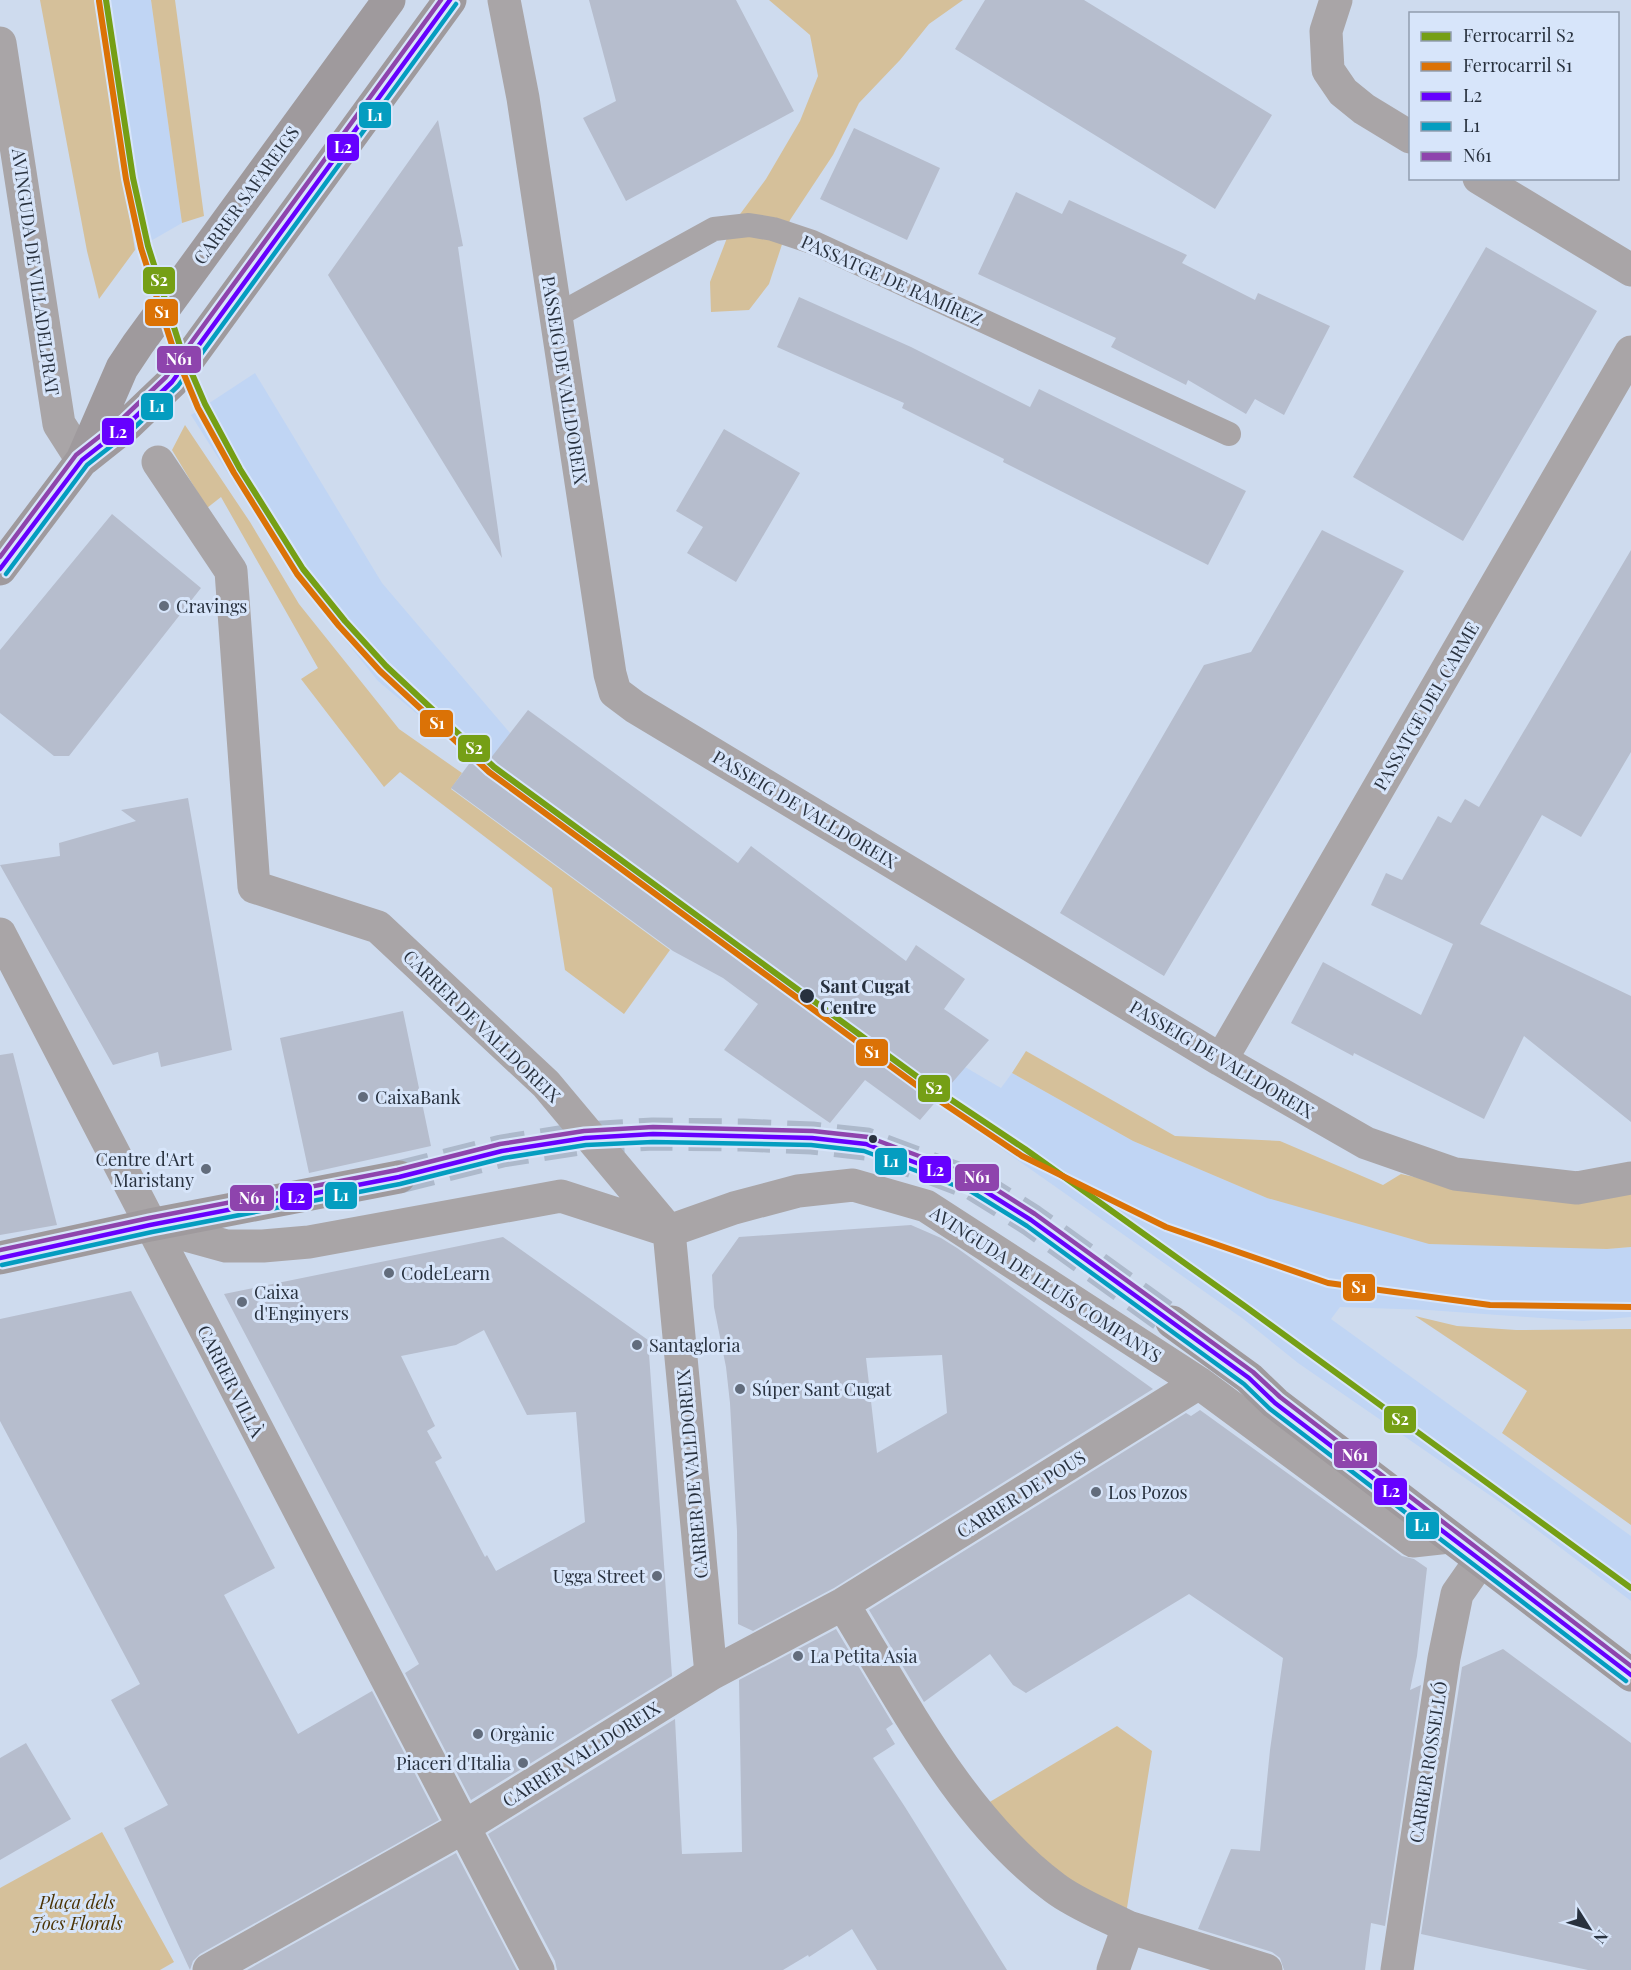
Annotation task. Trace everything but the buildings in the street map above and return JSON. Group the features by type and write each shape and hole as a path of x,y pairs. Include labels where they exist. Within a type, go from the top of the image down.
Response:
{"street":[{"name":"CARRER SAFAREIGS","path":"0,569 82,460 122,368 388,0"},
{"name":"CARRER SAFAREIGS","path":"82,460 128,424 172,382 450,0"},
{"name":"PASSEIG DE VALLDOREIX","path":"504,0 523,98 610,674 615,692 644,712 1221,1060 1366,1143 1455,1174 1577,1188 1631,1178"},
{"path":"1336,0 1326,31 1328,70 1343,92 1364,109 1409,136"},
{"name":"AVINGUDA DE VILLADELPRAT","path":"0,43 59,424 82,460"},
{"path":"1482,180 1631,270"},
{"name":"PASSATGE DEL CARME","path":"1221,1060 1631,352"},
{"name":"CARRER DE VALLDOREIX","path":"158,462 231,571 254,887 378,927 546,1084 669,1231 711,1674"},
{"name":"CARRER VILLÀ","path":"0,934 462,1828"},
{"path":"0,1258 150,1225 399,1177"},
{"name":"AVINGUDA DE LLUÍS COMPANYS","path":"669,1231 798,1191 853,1185 926,1206 1199,1383 1413,1540 1449,1537"},
{"path":"150,1225 226,1246 263,1246 309,1242 561,1196 669,1231"},
{"name":"AVINGUDA DE LLUÍS COMPANYS","path":"1172,1322 1249,1378 1275,1403 1631,1675"},
{"name":"CARRER DE POUS","path":"843,1604 1199,1383"},
{"name":"CARRER ROSSELLÓ","path":"1397,1970 1444,1658 1457,1594 1480,1561"},
{"path":"843,1604 952,1781 1008,1847 1056,1889 1128,1927 1266,1970"},
{"name":"CARRER VALLDOREIX","path":"209,1970 462,1828 711,1674 843,1604"},
{"path":"462,1828 537,1970"},
{"path":"1113,1970 1128,1927"}],"lane":[{"name":"PASSATGE DE RAMÍREZ","path":"556,316 714,229 749,225 773,229 812,242 1229,434"}],"shaded area":[{"path":"95,0 151,0 182,223 135,250"},
{"path":"255,373 382,583 510,733 717,890 965,1067 1001,1088 1012,1073 1133,1141 1267,1198 1607,1249 1631,1247 1631,1317 1583,1321 1428,1310 1340,1307 1331,1319 1631,1536 1631,1601 1504,1505 1298,1363 1242,1318 935,1102 472,760 378,681 293,576 191,415"}],"green space":[{"path":"40,0 95,0 135,250 99,299 87,251"},
{"path":"151,0 175,0 204,216 182,223"},
{"path":"769,0 963,0 929,24 900,60 859,103 833,155 790,220 769,284 749,310 711,312 710,282 732,225 766,179 800,121 818,76 810,35"},
{"path":"185,425 250,522 299,604 399,729 462,773 451,789 670,950 624,1014 565,970 552,888 400,772 384,787 301,679 318,668 221,497 207,508 172,450"},
{"path":"1026,1051 1175,1136 1280,1141 1383,1185 1401,1174 1442,1183 1631,1188 1631,1247 1607,1249 1429,1244 1267,1198 1133,1141 1012,1073"},
{"path":"1415,1316 1457,1326 1516,1330 1631,1329 1631,1525 1502,1433 1527,1391"},
{"path":"1117,1726 1152,1751 1126,1914 1065,1880 988,1803"},
{"name":"Plaça dels Jocs Florals","path":"102,1832 174,1962 160,1970 0,1970 0,1888"}],"tunnel":[{"path":"399,1177 502,1151 585,1138 653,1134 743,1135 812,1138 866,1144 975,1185 1031,1220 1172,1322"}],"rail line":[{"name":"S2","path":"106,0 133,178 148,246 180,346 205,404 240,469 303,569 345,621 386,666 494,767 923,1081 1025,1149 1246,1307 1631,1588"},
{"name":"S1","path":"99,1 126,179 141,248 173,348 198,408 234,473 297,574 339,626 380,671 489,772 919,1087 1022,1156 1166,1227 1328,1283 1490,1305 1631,1307"}],"transit line":[{"name":"N61","path":"0,557 76,455 123,418 166,377 441,0"},
{"name":"L2","path":"0,569 82,460 128,424 172,382 450,0"},
{"name":"L1","path":"6,574 87,465 133,429 178,386 456,4"},
{"name":"N61","path":"0,1250 149,1218 397,1170 500,1144 584,1131 653,1127 813,1131 868,1137 978,1178 1035,1214 1253,1372 1280,1397 1631,1666"},
{"name":"L2","path":"0,1258 150,1225 399,1177 502,1151 585,1138 653,1134 812,1138 866,1144 975,1185 1031,1220 1249,1378 1275,1403 1631,1675"},
{"name":"L1","path":"2,1265 152,1232 400,1184 504,1158 586,1145 653,1142 811,1145 864,1151 972,1192 1027,1226 1244,1384 1270,1409 1626,1681"}],"place":[{"name":"Cravings","path":"164,606"},
{"name":"Sant Cugat Centre","path":"807,996"},
{"name":"CaixaBank","path":"363,1097"},
{"name":"Centre d'Art Maristany","path":"206,1169"},
{"name":"CodeLearn","path":"389,1273"},
{"name":"Caixa d'Enginyers","path":"242,1302"},
{"name":"Santagloria","path":"637,1345"},
{"name":"Súper Sant Cugat","path":"740,1389"},
{"name":"Los Pozos","path":"1096,1492"},
{"name":"Ugga Street","path":"657,1576"},
{"name":"La Petita Asia","path":"798,1656"},
{"name":"Orgànic","path":"478,1734"},
{"name":"Piaceri d'Italia","path":"523,1763"}]}
